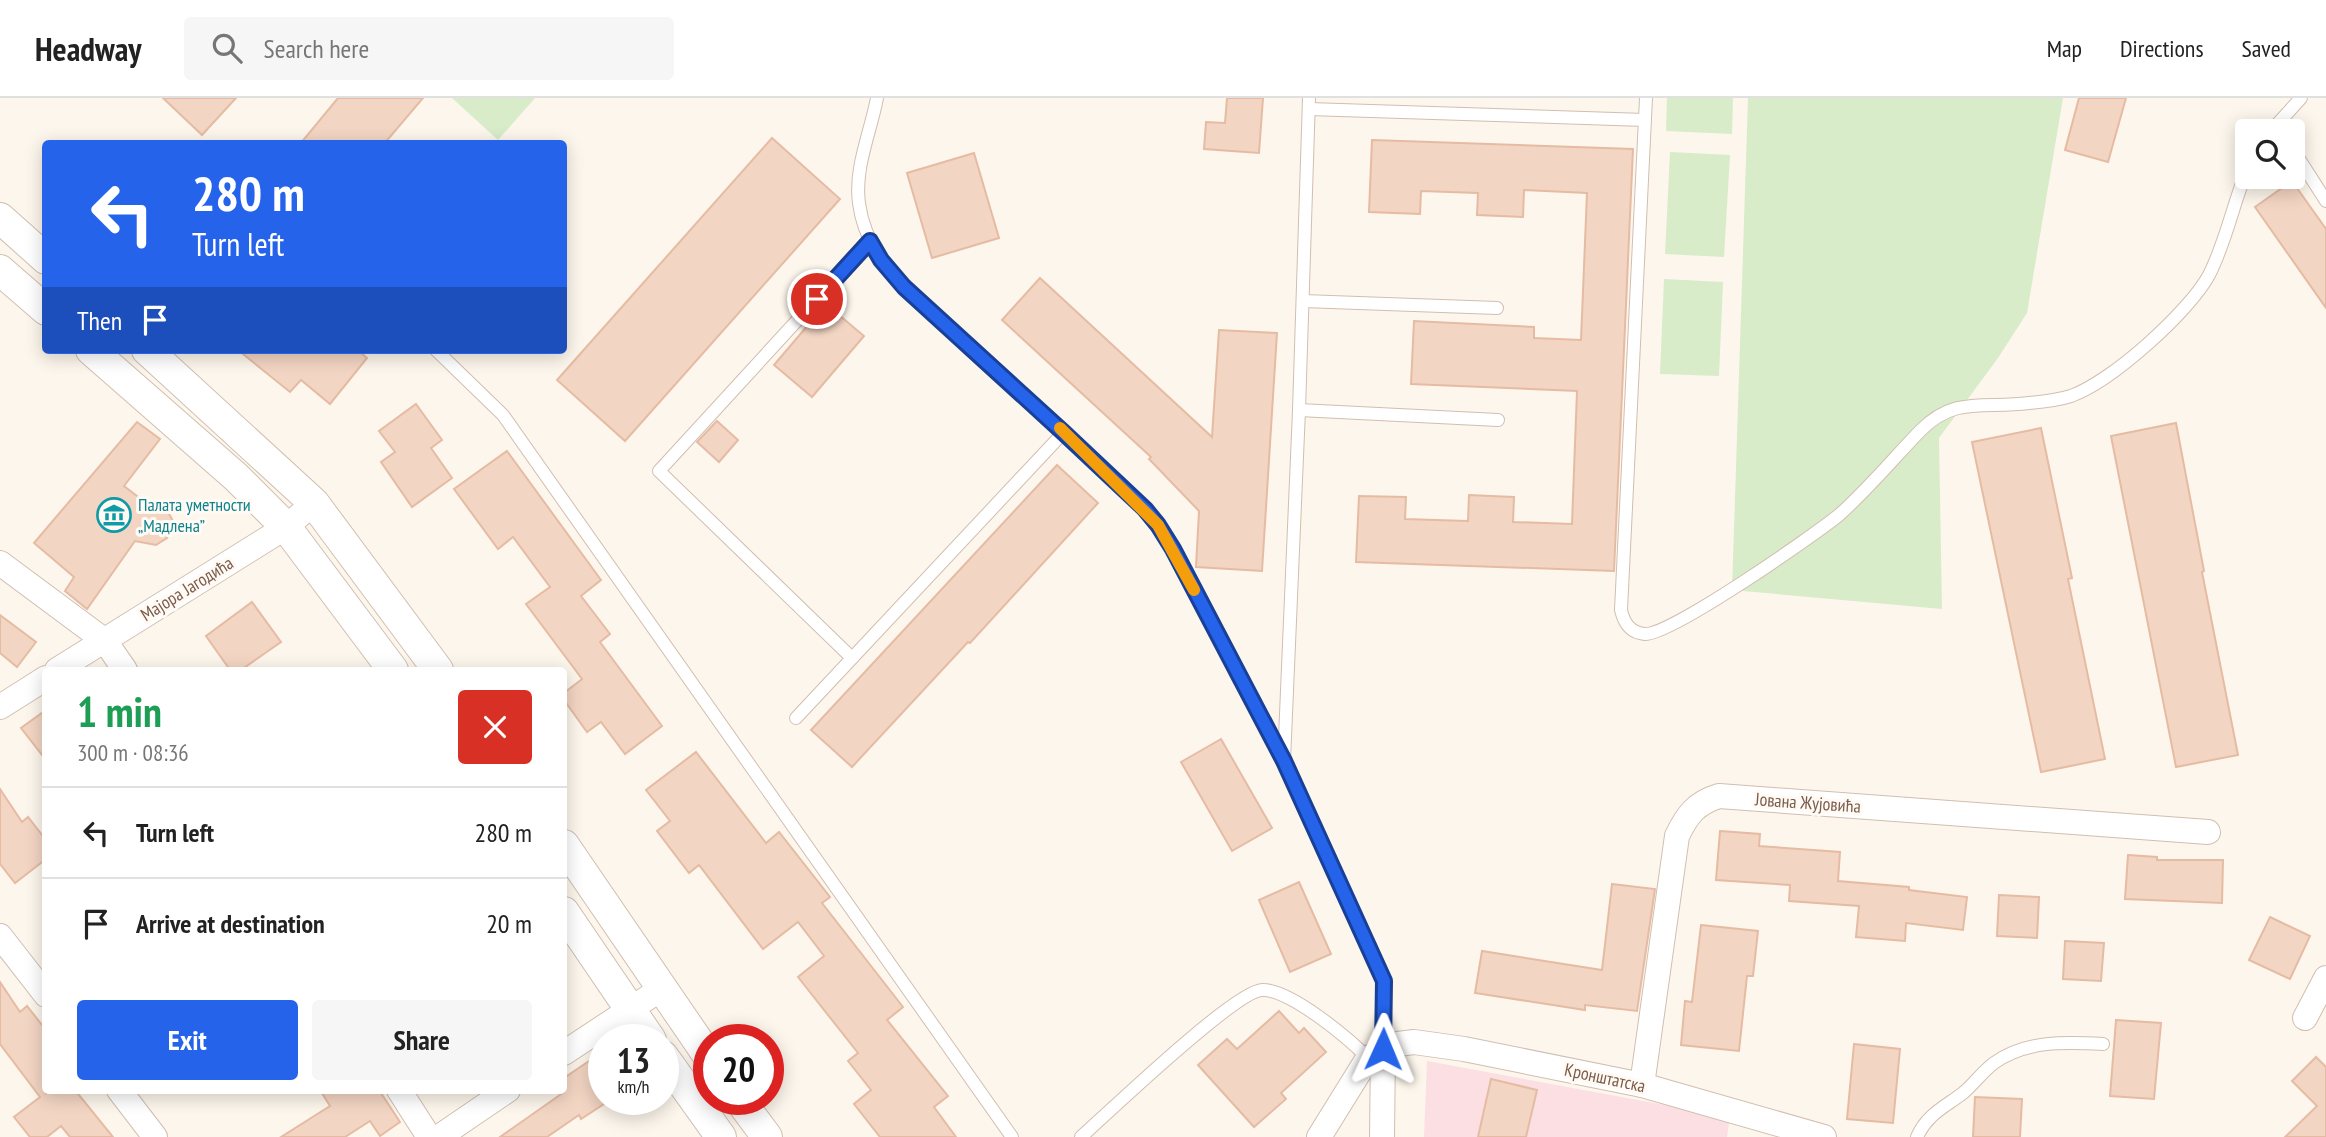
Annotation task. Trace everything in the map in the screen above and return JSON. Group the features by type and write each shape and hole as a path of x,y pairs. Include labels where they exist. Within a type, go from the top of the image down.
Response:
{"street":[{"path":"0,218 42,255"},
{"path":"0,270 42,307"},
{"path":"96,354 236,477 286,527 391,667"},
{"path":"151,354 314,503 436,667"},
{"name":"Мајора Јагодића","path":"62,667 286,527 314,503"},
{"path":"0,563 104,640 123,667"},
{"path":"0,706 42,680"},
{"name":"Јована Жујовића","path":"1642,1085 1676,836 1695,807 1707,800 1719,796 2208,832"},
{"path":"567,849 693,1034"},
{"path":"567,916 640,1024"},
{"path":"0,936 42,990"},
{"path":"2305,1018 2326,978"},
{"path":"567,1051 661,989"},
{"name":"Кронштатска","path":"1376,1053 1398,1044 1414,1042 1454,1047 1642,1085 1824,1137"},
{"path":"1319,1137 1376,1053"},
{"path":"1376,1053 1382,1137"},
{"path":"679,1078 721,1137"},
{"path":"122,1094 155,1137"},
{"path":"402,1094 429,1137"},
{"path":"439,1137 502,1094"},
{"path":"750,1115 766,1137"}],"lane":[{"path":"877,98 865,146 858,199 862,221 870,241 881,260 904,287 1063,432 1158,525 1284,761 1384,981 1376,1053 1293,1001 1269,990 1259,990 1227,1007 1081,1137"},
{"path":"1646,98 1621,610 1625,624 1642,634 1653,633 1695,611 1803,541 1861,494 1922,429 1949,409 2028,404 2070,396 2102,379 2178,316 2200,290 2214,264 2240,189"},
{"path":"2285,119 2301,98"},
{"path":"1284,761 1309,103 1645,120"},
{"path":"2305,168 2326,201"},
{"path":"852,657 659,471 870,241"},
{"path":"1303,302 1497,308"},
{"path":"440,354 503,415 1013,1137"},
{"path":"1299,410 1498,420"},
{"path":"796,718 1063,432"},
{"path":"1917,1137 1935,1112 1962,1094 2005,1056 2061,1042 2103,1044"}],"shaded area":[{"path":"1427,1061 1730,1117 1727,1137 1424,1137"}],"green space":[{"path":"452,98 535,98 498,140"},
{"path":"1667,98 1733,98 1732,134 1666,131"},
{"path":"1748,98 2063,98 2027,313 1998,358 1939,438 1942,609 1732,590"},
{"path":"1670,152 1730,155 1724,257 1665,254"},
{"path":"1664,279 1723,282 1719,376 1660,374"}],"building":[{"path":"163,98 236,98 202,135"},
{"path":"338,98 423,98 387,140 303,140"},
{"path":"1227,98 1263,98 1259,153 1204,149 1206,122 1225,123"},
{"path":"2079,98 2126,98 2108,162 2065,150"},
{"path":"772,138 840,199 625,441 557,380"},
{"path":"1372,140 1633,149 1614,571 1356,562 1359,496 1406,497 1405,519 1468,521 1469,495 1514,497 1513,522 1572,524 1577,391 1411,384 1414,321 1534,327 1534,338 1581,340 1587,193 1524,190 1523,217 1477,215 1478,193 1421,191 1420,214 1369,212"},
{"path":"974,153 999,238 932,258 907,173"},
{"path":"2281,189 2298,189 2326,229 2326,308 2255,207"},
{"path":"1040,278 1212,437 1219,330 1277,333 1262,571 1196,567 1199,511 1149,459 1151,457 1002,320"},
{"path":"826,304 864,336 812,397 774,365"},
{"path":"243,354 362,354 367,358 330,404 301,380 290,392"},
{"path":"416,404 442,440 431,448 452,478 412,507 381,462 395,452 379,431"},
{"path":"717,421 738,440 719,462 697,442"},
{"name":"Палата уметности „Мадлена”","path":"137,422 160,439 124,486 146,503 159,503 165,507 172,519 171,532 156,545 135,541 87,609 65,591 74,577 34,543"},
{"path":"2176,423 2238,755 2176,767 2111,436"},
{"path":"2041,428 2072,578 2068,579 2105,759 2041,772 1972,442"},
{"path":"507,451 601,580 581,596 610,634 600,642 662,726 625,754 601,722 587,732 567,704 567,691 582,679 526,604 550,587 513,537 498,549 454,489"},
{"path":"1057,465 1098,503 852,767 811,730"},
{"path":"252,602 281,642 245,667 228,667 206,636"},
{"path":"0,615 36,642 17,667 0,653"},
{"path":"42,713 42,755 21,728"},
{"path":"1221,739 1272,828 1232,851 1181,762"},
{"path":"696,752 766,843 779,832 830,897 822,903 903,1007 887,1020 948,1096 934,1107 956,1137 880,1137 854,1104 871,1090 848,1061 858,1053 798,977 824,956 798,922 763,949 699,865 689,873 657,831 670,821 646,790"},
{"path":"0,789 22,822 28,817 42,835 42,862 15,883 0,864"},
{"path":"1720,831 1760,834 1759,846 1840,852 1838,881 1909,887 1909,890 1967,897 1963,930 1906,923 1905,941 1856,937 1859,906 1789,901 1790,885 1716,880"},
{"path":"2128,855 2157,857 2157,860 2223,860 2222,903 2125,899"},
{"path":"1299,882 1331,954 1290,972 1259,900"},
{"path":"1612,884 1655,889 1637,1011 1585,1005 1585,1010 1475,993 1482,951 1602,970"},
{"path":"1999,895 2039,897 2037,938 1997,936"},
{"path":"2270,917 2310,936 2290,979 2249,960"},
{"path":"1701,925 1758,931 1753,976 1747,976 1739,1051 1681,1045 1685,1001 1692,1002"},
{"path":"2065,941 2104,943 2101,981 2063,979"},
{"path":"0,982 20,1012 27,1006 42,1025 42,1094 78,1094 113,1137 70,1137 61,1126 47,1137 30,1137 14,1117 40,1097 0,1044"},
{"path":"1279,1011 1299,1033 1304,1028 1326,1052 1281,1093 1286,1099 1254,1127 1198,1065 1227,1039 1237,1049"},
{"path":"2116,1020 2161,1023 2154,1099 2110,1096"},
{"path":"1854,1044 1900,1049 1893,1123 1847,1119"},
{"path":"2316,1057 2326,1067 2326,1137 2285,1137 2317,1106 2292,1081"},
{"path":"588,1062 588,1114 581,1119 579,1115 547,1137 500,1137 561,1094 567,1094 567,1076"},
{"path":"1491,1079 1537,1090 1526,1137 1478,1137"},
{"path":"322,1094 382,1094 400,1122 380,1136 370,1121 345,1137 281,1137 330,1106"},
{"path":"1975,1097 2022,1099 2020,1137 1973,1137"}],"slow traffic":[{"path":"1060,428 1145,509 1173,549 1194,590"}],"place":[{"name":"Палата уметности „Мадлена”","path":"114,515"}],"route":[{"path":"817,299 870,241 881,260 904,287 1063,432 1145,509 1158,525 1284,761 1384,981 1383,1049"}]}
